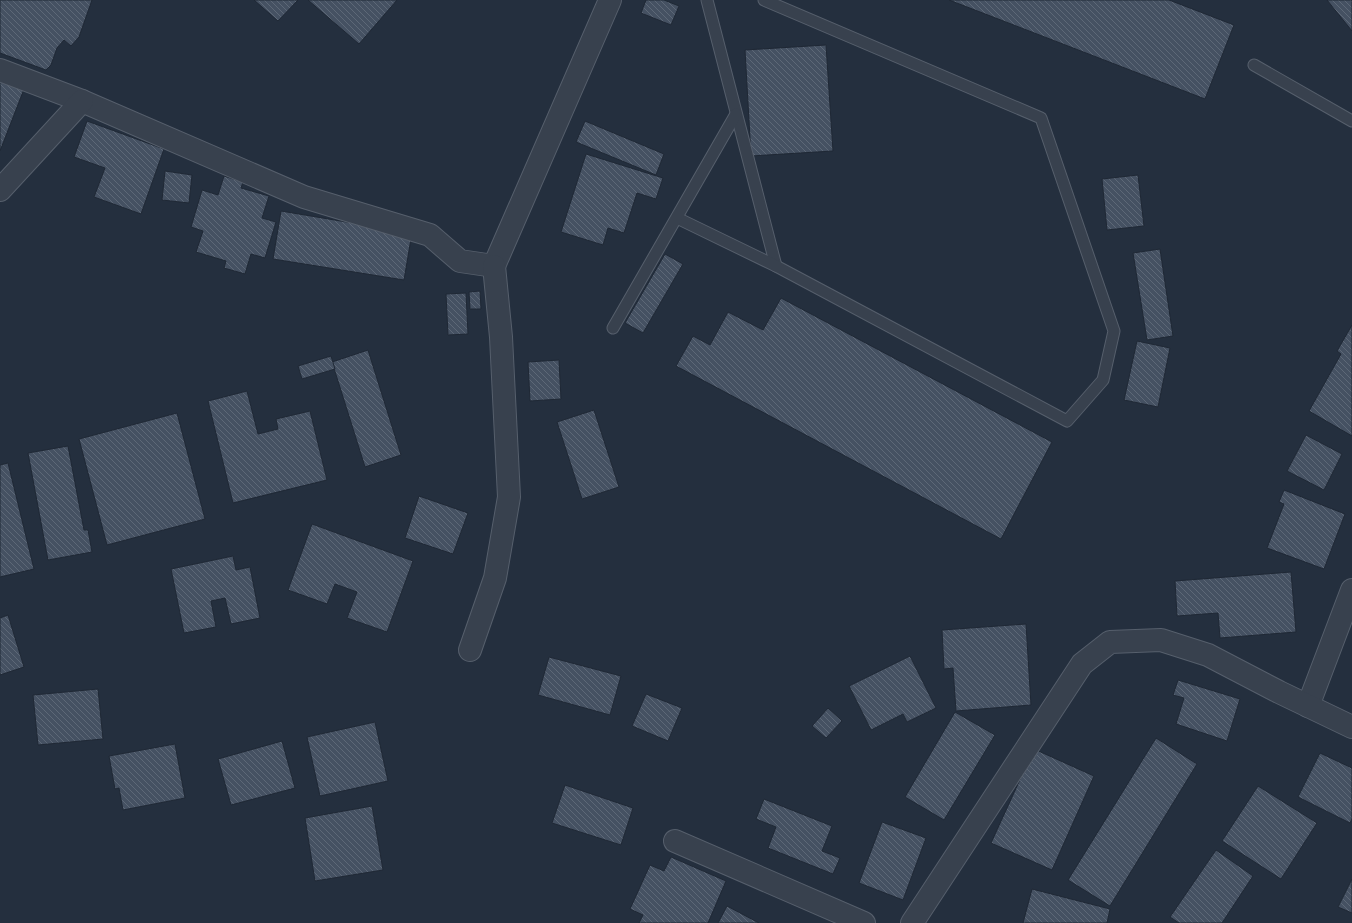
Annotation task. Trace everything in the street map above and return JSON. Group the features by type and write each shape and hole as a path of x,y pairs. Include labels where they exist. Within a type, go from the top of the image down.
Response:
{"street":[{"path":"470,650 495,578 509,497 501,337 494,266 610,0"},
{"path":"0,70 82,101 304,197 430,235 460,261 494,266"},
{"path":"0,190 82,101"},
{"path":"1308,706 1352,590"},
{"path":"912,923 1082,664 1110,642 1161,640 1208,655 1352,727"},
{"path":"676,841 864,923"}],"lane":[{"path":"707,0 776,266"},
{"path":"677,218 776,266 1067,421 1104,380 1114,331 1041,118 764,0"},
{"path":"1254,65 1352,121"},
{"path":"613,328 736,114"}],"building":[{"path":"0,0 92,0 79,37 71,46 64,40 57,48 51,65 46,70 0,53"},
{"path":"254,0 298,0 278,21"},
{"path":"308,0 397,0 359,44"},
{"path":"646,0 664,0 679,6 671,25 641,13"},
{"path":"949,0 1169,0 1234,25 1205,99"},
{"path":"1327,0 1352,0 1352,31"},
{"path":"826,45 833,151 751,156 745,50"},
{"path":"0,74 26,84 0,151"},
{"path":"87,121 164,149 141,214 94,197 105,168 74,157"},
{"path":"585,121 664,154 656,175 576,142"},
{"path":"586,154 663,178 656,199 637,193 624,233 608,228 603,245 561,232"},
{"path":"165,171 192,175 189,203 162,200"},
{"path":"1138,175 1144,226 1107,230 1102,179"},
{"path":"224,176 243,182 241,188 269,196 262,218 276,222 265,258 251,254 245,274 224,268 226,261 196,252 203,231 191,227 202,190 218,195"},
{"path":"281,211 412,233 404,280 273,259"},
{"path":"1160,249 1173,336 1147,340 1133,253"},
{"path":"665,254 683,264 643,333 625,323"},
{"path":"480,291 481,309 470,309 469,292"},
{"path":"466,293 468,334 448,335 446,294"},
{"path":"781,298 1052,442 1001,539 676,366 693,336 710,345 728,312 763,330"},
{"path":"1352,325 1352,436 1309,411 1341,354 1337,351"},
{"path":"1137,341 1170,348 1158,407 1124,400"},
{"path":"368,350 401,455 365,467 332,362"},
{"path":"331,356 335,369 302,379 298,366"},
{"path":"559,360 561,399 530,401 528,362"},
{"path":"247,391 258,434 278,429 276,419 310,411 327,480 233,503 208,401"},
{"path":"594,410 619,487 582,499 557,422"},
{"path":"177,413 205,519 107,545 79,439"},
{"path":"1306,435 1342,454 1324,490 1287,471"},
{"path":"68,446 84,530 88,530 92,552 48,560 28,453"},
{"path":"8,463 34,569 0,577 0,465"},
{"path":"1284,490 1345,514 1324,569 1267,548 1284,504 1279,502"},
{"path":"419,496 468,513 453,554 405,538"},
{"path":"312,524 413,561 387,632 347,618 357,592 335,584 327,604 288,590"},
{"path":"233,556 236,570 250,567 260,618 231,624 225,598 211,601 216,627 184,633 171,569"},
{"path":"1291,572 1296,632 1220,638 1218,613 1177,616 1175,581"},
{"path":"8,615 24,667 0,675 0,618"},
{"path":"1026,624 1031,705 956,711 953,668 944,669 942,630"},
{"path":"910,656 936,708 907,722 903,714 871,730 849,686"},
{"path":"549,657 621,676 610,715 538,695"},
{"path":"1178,680 1240,699 1227,741 1176,724 1184,698 1173,695"},
{"path":"98,689 103,739 38,745 33,695"},
{"path":"646,694 682,708 668,741 632,726"},
{"path":"828,708 842,721 826,738 812,726"},
{"path":"955,712 995,735 944,820 905,797"},
{"path":"375,722 388,781 320,796 307,737"},
{"path":"1156,738 1197,764 1110,906 1068,880"},
{"path":"282,741 295,788 231,805 218,759"},
{"path":"175,744 185,798 123,810 119,788 115,789 109,756"},
{"path":"1034,749 1094,776 1052,870 991,843"},
{"path":"1320,753 1352,768 1352,819 1350,823 1298,797"},
{"path":"565,785 633,808 621,845 552,823"},
{"path":"1258,786 1317,823 1281,879 1222,841"},
{"path":"764,799 832,826 822,851 840,858 833,874 768,848 776,827 756,819"},
{"path":"372,806 383,870 315,881 305,818"},
{"path":"882,822 926,838 903,900 859,883"},
{"path":"1216,850 1253,876 1222,923 1179,923 1170,917"},
{"path":"671,857 726,881 708,923 639,923 643,915 630,909 650,865 664,871"},
{"path":"1352,879 1352,913 1338,907"},
{"path":"1032,889 1110,909 1107,923 1023,923"},
{"path":"727,906 759,923 718,923"}]}
